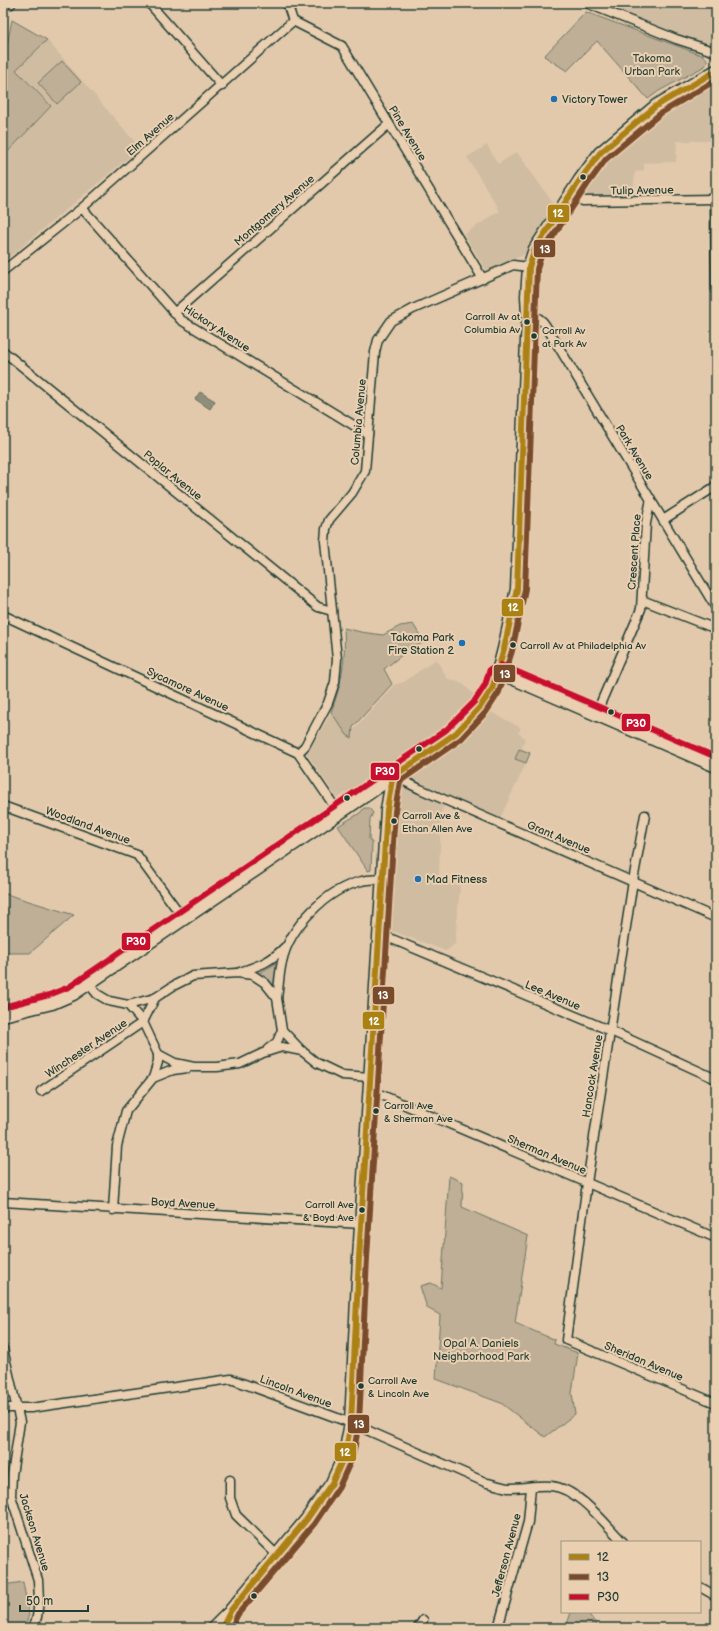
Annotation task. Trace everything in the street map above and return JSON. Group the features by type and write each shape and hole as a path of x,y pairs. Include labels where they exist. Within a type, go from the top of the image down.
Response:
{"main road":[{"path":"3,1015 52,1003 73,994 456,733 480,707 492,689 498,672 517,588 528,315 527,296 529,267 535,249 570,195 606,148 656,106 716,71"},
{"path":"498,672 716,766"},
{"path":"222,1628 231,1610 307,1519 332,1483 345,1454 351,1423 370,1077 387,810 394,776"}],"street":[{"path":"149,3 222,86"},
{"path":"287,3 293,21"},
{"path":"586,3 676,39 716,52"},
{"name":"Elm Avenue","path":"3,271 82,208 222,86 293,21"},
{"name":"Pine Avenue","path":"293,21 342,46 483,279"},
{"name":"Montgomery Avenue","path":"174,312 389,124"},
{"name":"Tulip Avenue","path":"570,195 583,202 715,199"},
{"path":"715,199 716,290"},
{"name":"Hickory Avenue","path":"82,208 181,320 368,434"},
{"name":"Columbia Avenue","path":"298,754 305,746 328,703 335,682 337,659 325,541 326,529 329,520 352,493 365,471 374,352 378,340 392,321 413,309 513,265 529,267"},
{"name":"Park Avenue","path":"528,315 536,316 542,320 716,608"},
{"name":"Poplar Avenue","path":"3,350 318,607 332,611"},
{"path":"663,520 716,485"},
{"name":"Crescent Place","path":"651,499 646,523 642,600 716,629"},
{"path":"596,714 641,609 642,600"},
{"name":"Sycamore Avenue","path":"3,615 298,754 339,813"},
{"name":"Grant Avenue","path":"394,776 420,789 716,918"},
{"name":"Woodland Avenue","path":"3,806 137,855 183,918"},
{"name":"Hancock Avenue","path":"566,1340 587,1183 633,881 645,815"},
{"path":"263,1053 277,1042 282,1030 277,998 282,961 288,944 302,920 321,903 346,887 362,881 383,879"},
{"name":"Lee Avenue","path":"380,934 611,1031 716,1079"},
{"path":"237,973 265,964 275,957 288,944"},
{"path":"88,983 97,994 109,1001 128,1005 155,998 173,986 193,976 237,973 253,975 265,983 277,998"},
{"path":"144,1025 155,998"},
{"path":"113,1210 117,1146 126,1111 153,1078 158,1062 158,1054 144,1025 128,1005"},
{"name":"Winchester Avenue","path":"41,1092 144,1025"},
{"path":"282,1030 302,1051 317,1063 342,1075 370,1077"},
{"path":"153,1078 173,1070 240,1064 263,1053 282,1047 302,1051"},
{"path":"158,1054 175,1063 194,1067"},
{"name":"Sherman Avenue","path":"370,1090 716,1238"},
{"name":"Boyd Avenue","path":"3,1202 113,1210 362,1224"},
{"name":"Sheridan Avenue","path":"566,1340 713,1402"},
{"name":"Jackson Avenue","path":"3,1349 20,1422 12,1475 11,1496 38,1580 39,1600 33,1628"},
{"name":"Lincoln Avenue","path":"3,1408 32,1408 231,1379 351,1423 487,1483 507,1488 552,1486 575,1495 622,1541"},
{"path":"230,1480 230,1498 236,1515 277,1555"},
{"name":"Jefferson Avenue","path":"498,1628 528,1522 531,1487"},
{"path":"701,1588 716,1596"},
{"path":"213,1628 231,1610"},
{"path":"418,1628 423,1620"}],"shaded area":[{"path":"605,3 716,3 716,46 676,34 604,6"},
{"path":"47,40 140,148 7,259 3,255 3,157 51,106 16,70"},
{"path":"716,80 716,139 710,141 677,141 676,162 644,163 644,170 635,172 633,195 588,196 585,191 586,184 605,159 665,109"},
{"path":"487,145 498,164 517,152 555,206 527,253 487,272 464,234 500,211 467,157"},
{"path":"200,392 215,401 210,409 195,399"},
{"path":"436,659 447,678 463,684 493,713 521,728 518,733 525,738 522,748 531,753 500,818 450,797 441,812 439,878 460,886 455,944 446,951 390,930 394,811 401,790 387,771 344,802 339,801 307,754 331,713 347,733 354,730 394,685 404,682"}],"green space":[{"name":"Takoma Urban Park","path":"586,12 704,56 707,59 707,63 705,66 659,91 648,99 597,41 567,71 544,56"},
{"path":"12,20 47,40 16,70 51,106 3,157 3,65"},
{"path":"62,61 81,82 57,104 38,83"},
{"path":"413,624 424,642 407,651 384,669 392,684 353,727 352,738 347,735 331,712 338,691 344,661 344,628 383,635 400,626"},
{"path":"519,749 530,753 526,763 515,759"},
{"path":"364,808 369,808 373,813 370,819 369,839 372,843 371,870 368,871 338,826 360,813"},
{"path":"3,893 74,915 30,953 3,953"},
{"path":"275,964 278,966 275,984 272,985 259,975 259,973"},
{"name":"Opal A. Daniels Neighborhood Park","path":"449,1176 463,1182 462,1207 528,1236 515,1323 555,1340 554,1344 578,1353 572,1393 575,1414 545,1437 501,1403 436,1379 440,1315 427,1308 420,1286 431,1283 441,1288"},
{"path":"23,1582 29,1615 24,1628 3,1628 3,1585"},
{"path":"571,1613 588,1613 597,1625 597,1628 566,1628"}],"transit line":[{"name":"12","path":"222,1628 231,1610 307,1519 332,1483 345,1454 351,1423 359,1258 387,810 394,776 456,733 480,707 492,689 504,649 517,589 529,267 535,249 580,180 600,153 656,106 716,71"},
{"name":"13","path":"231,1628 238,1614 314,1524 339,1487 353,1456 359,1423 367,1258 395,811 400,781 461,739 486,712 499,692 512,651 525,589 537,269 542,253 606,159 661,113 716,80"},
{"name":"P30","path":"501,665 716,757"},
{"name":"P30","path":"3,1007 49,995 69,987 446,730 474,702 485,685 490,669"}],"place":[{"name":"Victory Tower","path":"554,99"},
{"name":"Carroll Av at Columbia Av","path":"527,322"},
{"name":"Carroll Av at Park Av","path":"534,336"},
{"name":"Takoma Park Fire Station 2","path":"462,643"},
{"name":"Carroll Av at Philadelphia Av","path":"513,645"},
{"name":"Carroll Ave & Ethan Allen Ave","path":"394,821"},
{"name":"Mad Fitness","path":"418,879"},
{"name":"Carroll Ave & Sherman Ave","path":"376,1111"},
{"name":"Carroll Ave & Boyd Ave","path":"362,1210"},
{"name":"Carroll Ave & Lincoln Ave","path":"361,1386"}]}
